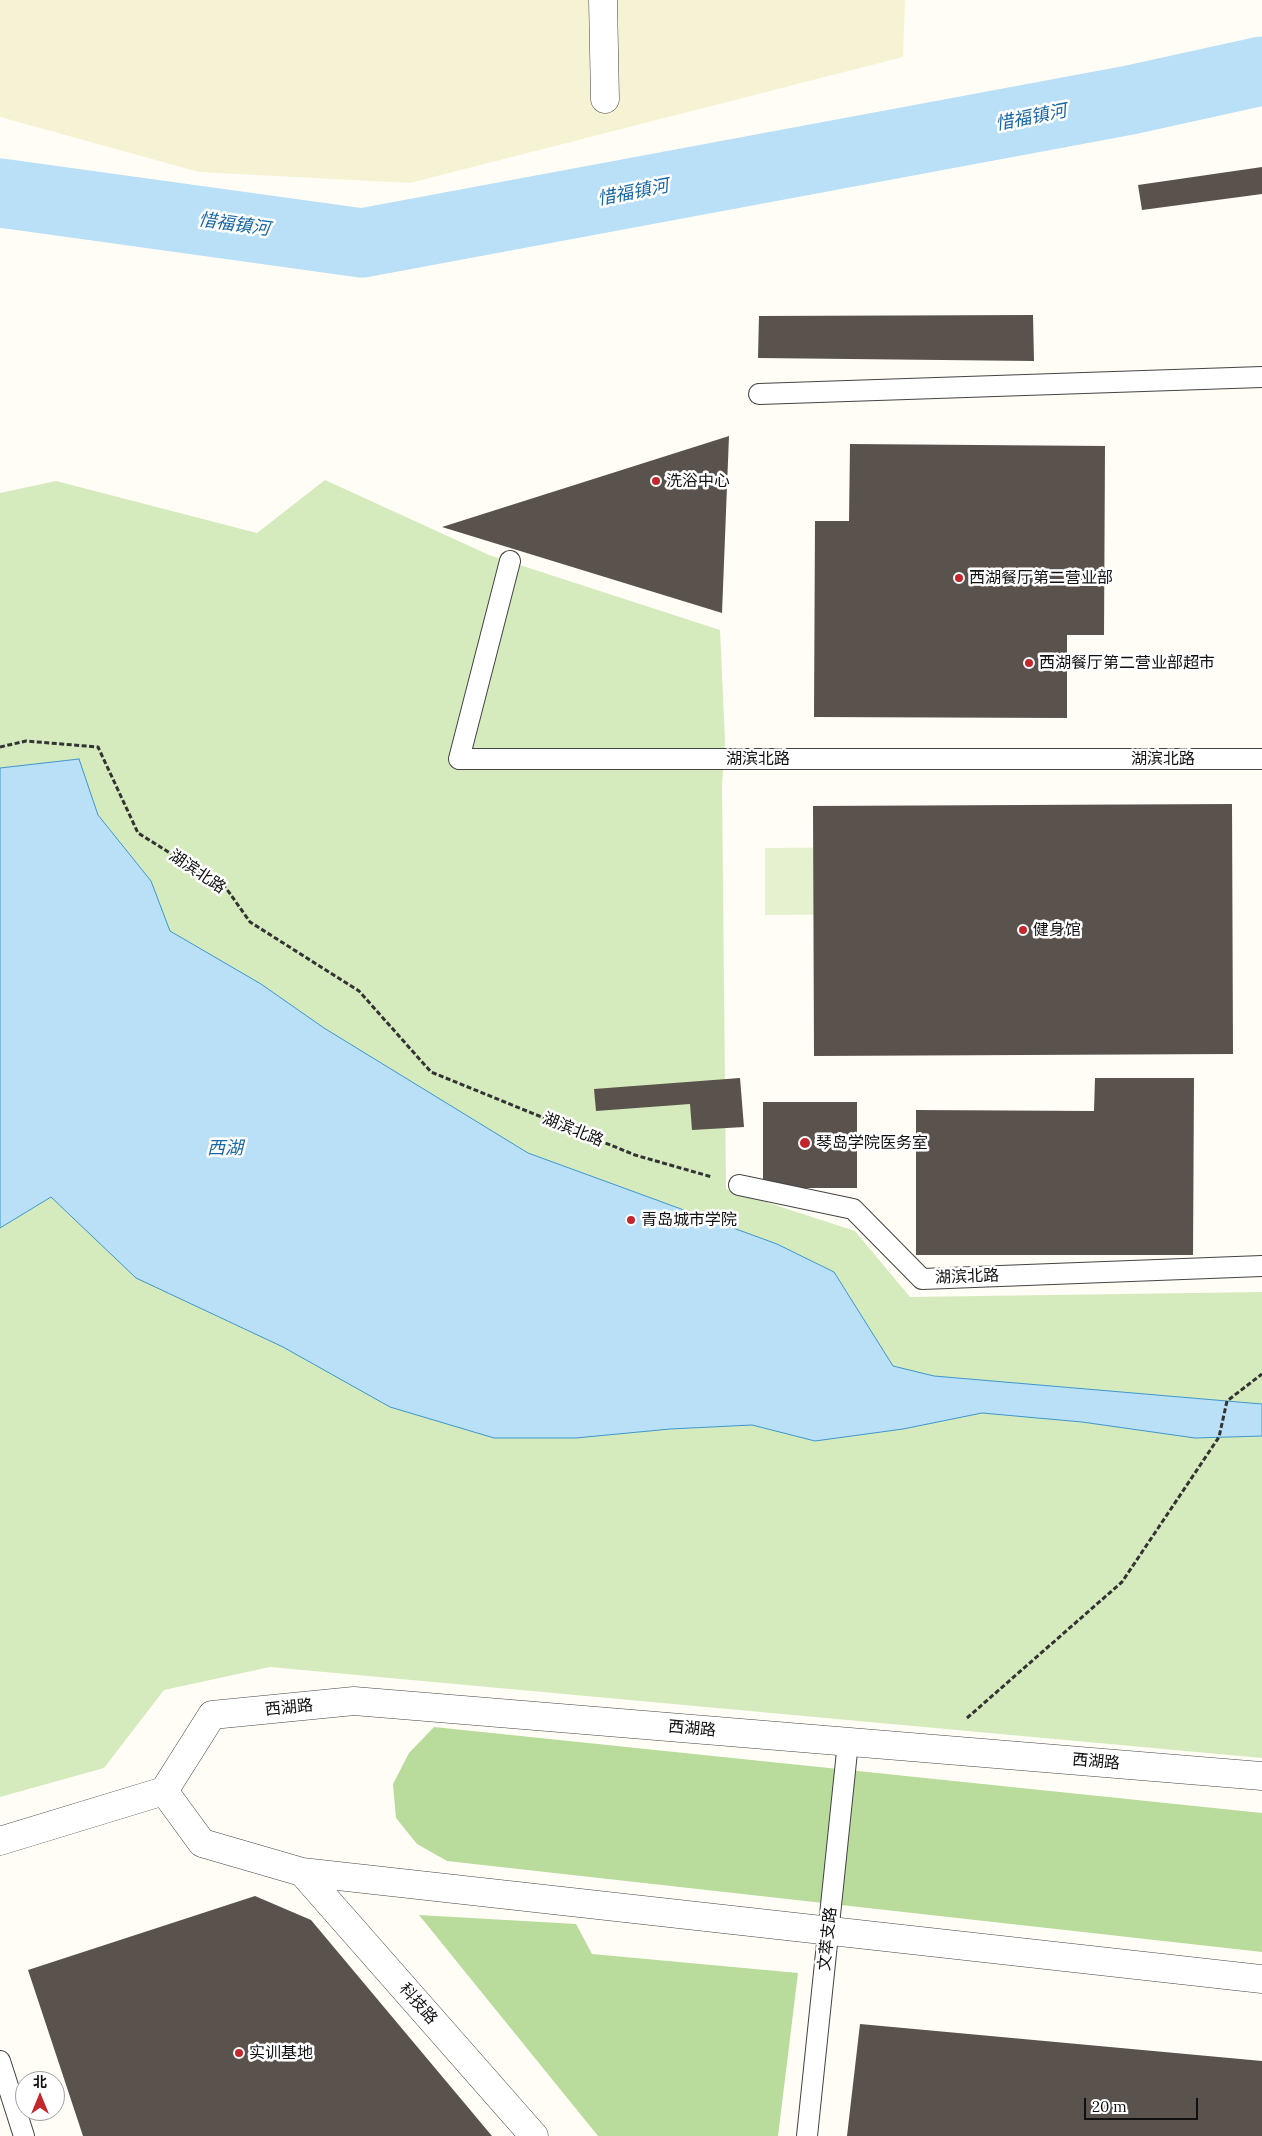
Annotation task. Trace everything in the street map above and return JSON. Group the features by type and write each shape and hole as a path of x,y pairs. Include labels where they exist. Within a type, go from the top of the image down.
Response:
{"street":[{"path":"603,0 604,99"},
{"name":"西湖路","path":"164,1791 212,1715 354,1701 1262,1776"},
{"path":"0,1841 164,1791 202,1843 302,1872 1262,1979"},
{"name":"科技路","path":"302,1872 534,2136"}],"lane":[{"path":"759,394 1262,377"},
{"name":"湖滨北路","path":"510,561 459,759 1262,759"},
{"name":"湖滨北路","path":"739,1184 852,1209 922,1279 1262,1266"},
{"name":"文萃支路","path":"807,2136 848,1742"},
{"path":"0,2061 24,2136"}],"path":[{"name":"湖滨北路","path":"0,747 26,741 98,747 138,833 226,888 250,922 358,991 431,1072 635,1155 739,1184"},
{"path":"930,1749 1035,1660 1122,1582 1219,1437 1227,1401 1262,1374"}],"shaded area":[{"path":"0,0 905,0 903,57 410,183 199,172 0,117"}],"green space":[{"path":"325,480 489,555 720,630 725,741 722,785 726,1189 855,1231 910,1297 1262,1292 1262,1758 270,1667 164,1690 104,1768 0,1797 0,493 56,481 257,533"},
{"path":"901,847 902,914 765,915 765,848"},
{"path":"434,1727 1262,1813 1262,1952 447,1861 417,1844 396,1818 393,1784 409,1753"},
{"path":"419,1915 576,1924 592,1954 798,1973 778,2136 598,2136"}],"water":[{"name":"西湖","path":"79,759 98,815 151,881 170,931 261,984 324,1028 528,1153 777,1244 834,1272 893,1366 934,1376 1262,1404 1262,1436 1195,1438 1082,1422 982,1413 903,1429 815,1441 752,1425 670,1429 576,1438 494,1438 390,1407 283,1347 136,1278 51,1197 0,1228 0,768"}],"building":[{"path":"1262,167 1262,194 1142,210 1138,185"},
{"path":"1033,315 1034,361 758,358 759,316"},
{"name":"洗浴中心","path":"729,436 722,613 442,527"},
{"name":"西湖餐厅第二营业部","path":"850,444 1105,446 1104,635 1067,635 1067,718 814,717 815,521 849,521"},
{"name":"健身馆","path":"1232,804 1233,1054 814,1056 813,806"},
{"path":"740,1078 744,1127 692,1130 690,1104 596,1111 594,1089"},
{"path":"1095,1078 1194,1078 1193,1255 916,1255 916,1110 1094,1111"},
{"path":"763,1102 857,1102 857,1188 763,1188"},
{"name":"实训基地","path":"255,1896 311,1920 492,2136 83,2136 65,2082 65,2071 61,2071 28,1970"},
{"path":"860,2024 1262,2061 1262,2136 847,2136"}],"waterway":[{"name":"惜福镇河","path":"0,193 362,243 1130,100 1262,71"}],"place":[{"name":"洗浴中心","path":"656,481"},
{"name":"西湖餐厅第二营业部","path":"959,578"},
{"name":"西湖餐厅第二营业部超市","path":"1029,663"},
{"name":"健身馆","path":"1023,930"},
{"name":"琴岛学院医务室","path":"805,1143"},
{"name":"青岛城市学院","path":"631,1220"},
{"name":"实训基地","path":"239,2053"}]}
